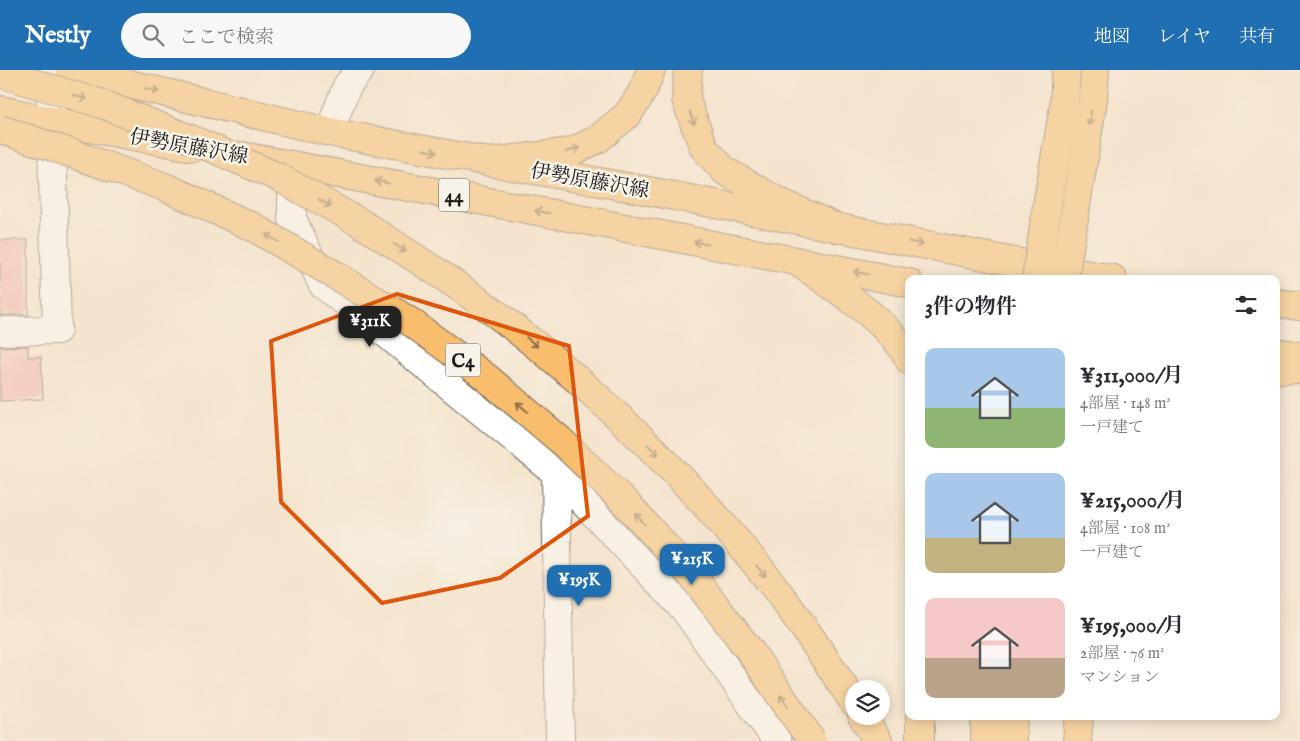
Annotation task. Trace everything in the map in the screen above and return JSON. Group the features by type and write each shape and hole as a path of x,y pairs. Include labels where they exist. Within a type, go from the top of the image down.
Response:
{"main road":[{"name":"伊勢原藤沢線","path":"70,70 328,132 1090,275"},
{"path":"490,162 571,152 598,139 627,115 644,88 650,70"},
{"path":"688,70 686,99 694,122 704,148 725,171 777,201 839,228"},
{"path":"1037,275 1064,106 1066,70"},
{"path":"1065,275 1093,100 1096,70"},
{"path":"0,73 102,104 193,140 278,177 359,222 433,269 512,325 581,382 648,445 717,517 775,588 845,690"},
{"name":"伊勢原藤沢線","path":"0,110 50,121 905,281"},
{"name":"C4","path":"0,130 165,187 253,228 335,275 412,323 486,377 560,440 619,496 694,578 750,651 812,741"},
{"path":"798,262 865,310 895,338 905,354"},
{"path":"1280,304 1300,306"},
{"path":"1280,353 1300,356"},
{"path":"1280,370 1300,369"},
{"path":"920,720 920,741"},
{"path":"985,720 985,741"},
{"path":"1012,741 1013,720"},
{"path":"1077,741 1079,720"},
{"path":"868,725 878,741"}],"street":[{"path":"0,331 57,330 50,70"},
{"path":"328,132 347,86 360,70"},
{"path":"292,165 292,218 322,285 373,322 556,473 685,610 776,741"},
{"path":"556,473 560,741"}],"highlighted area":[{"path":"397,294 569,346 588,516 500,578 382,603 281,502 271,341"}],"building":[{"path":"0,240 28,240 28,315 0,315"},
{"path":"28,346 28,357 41,357 43,399 0,401 0,347"}]}
